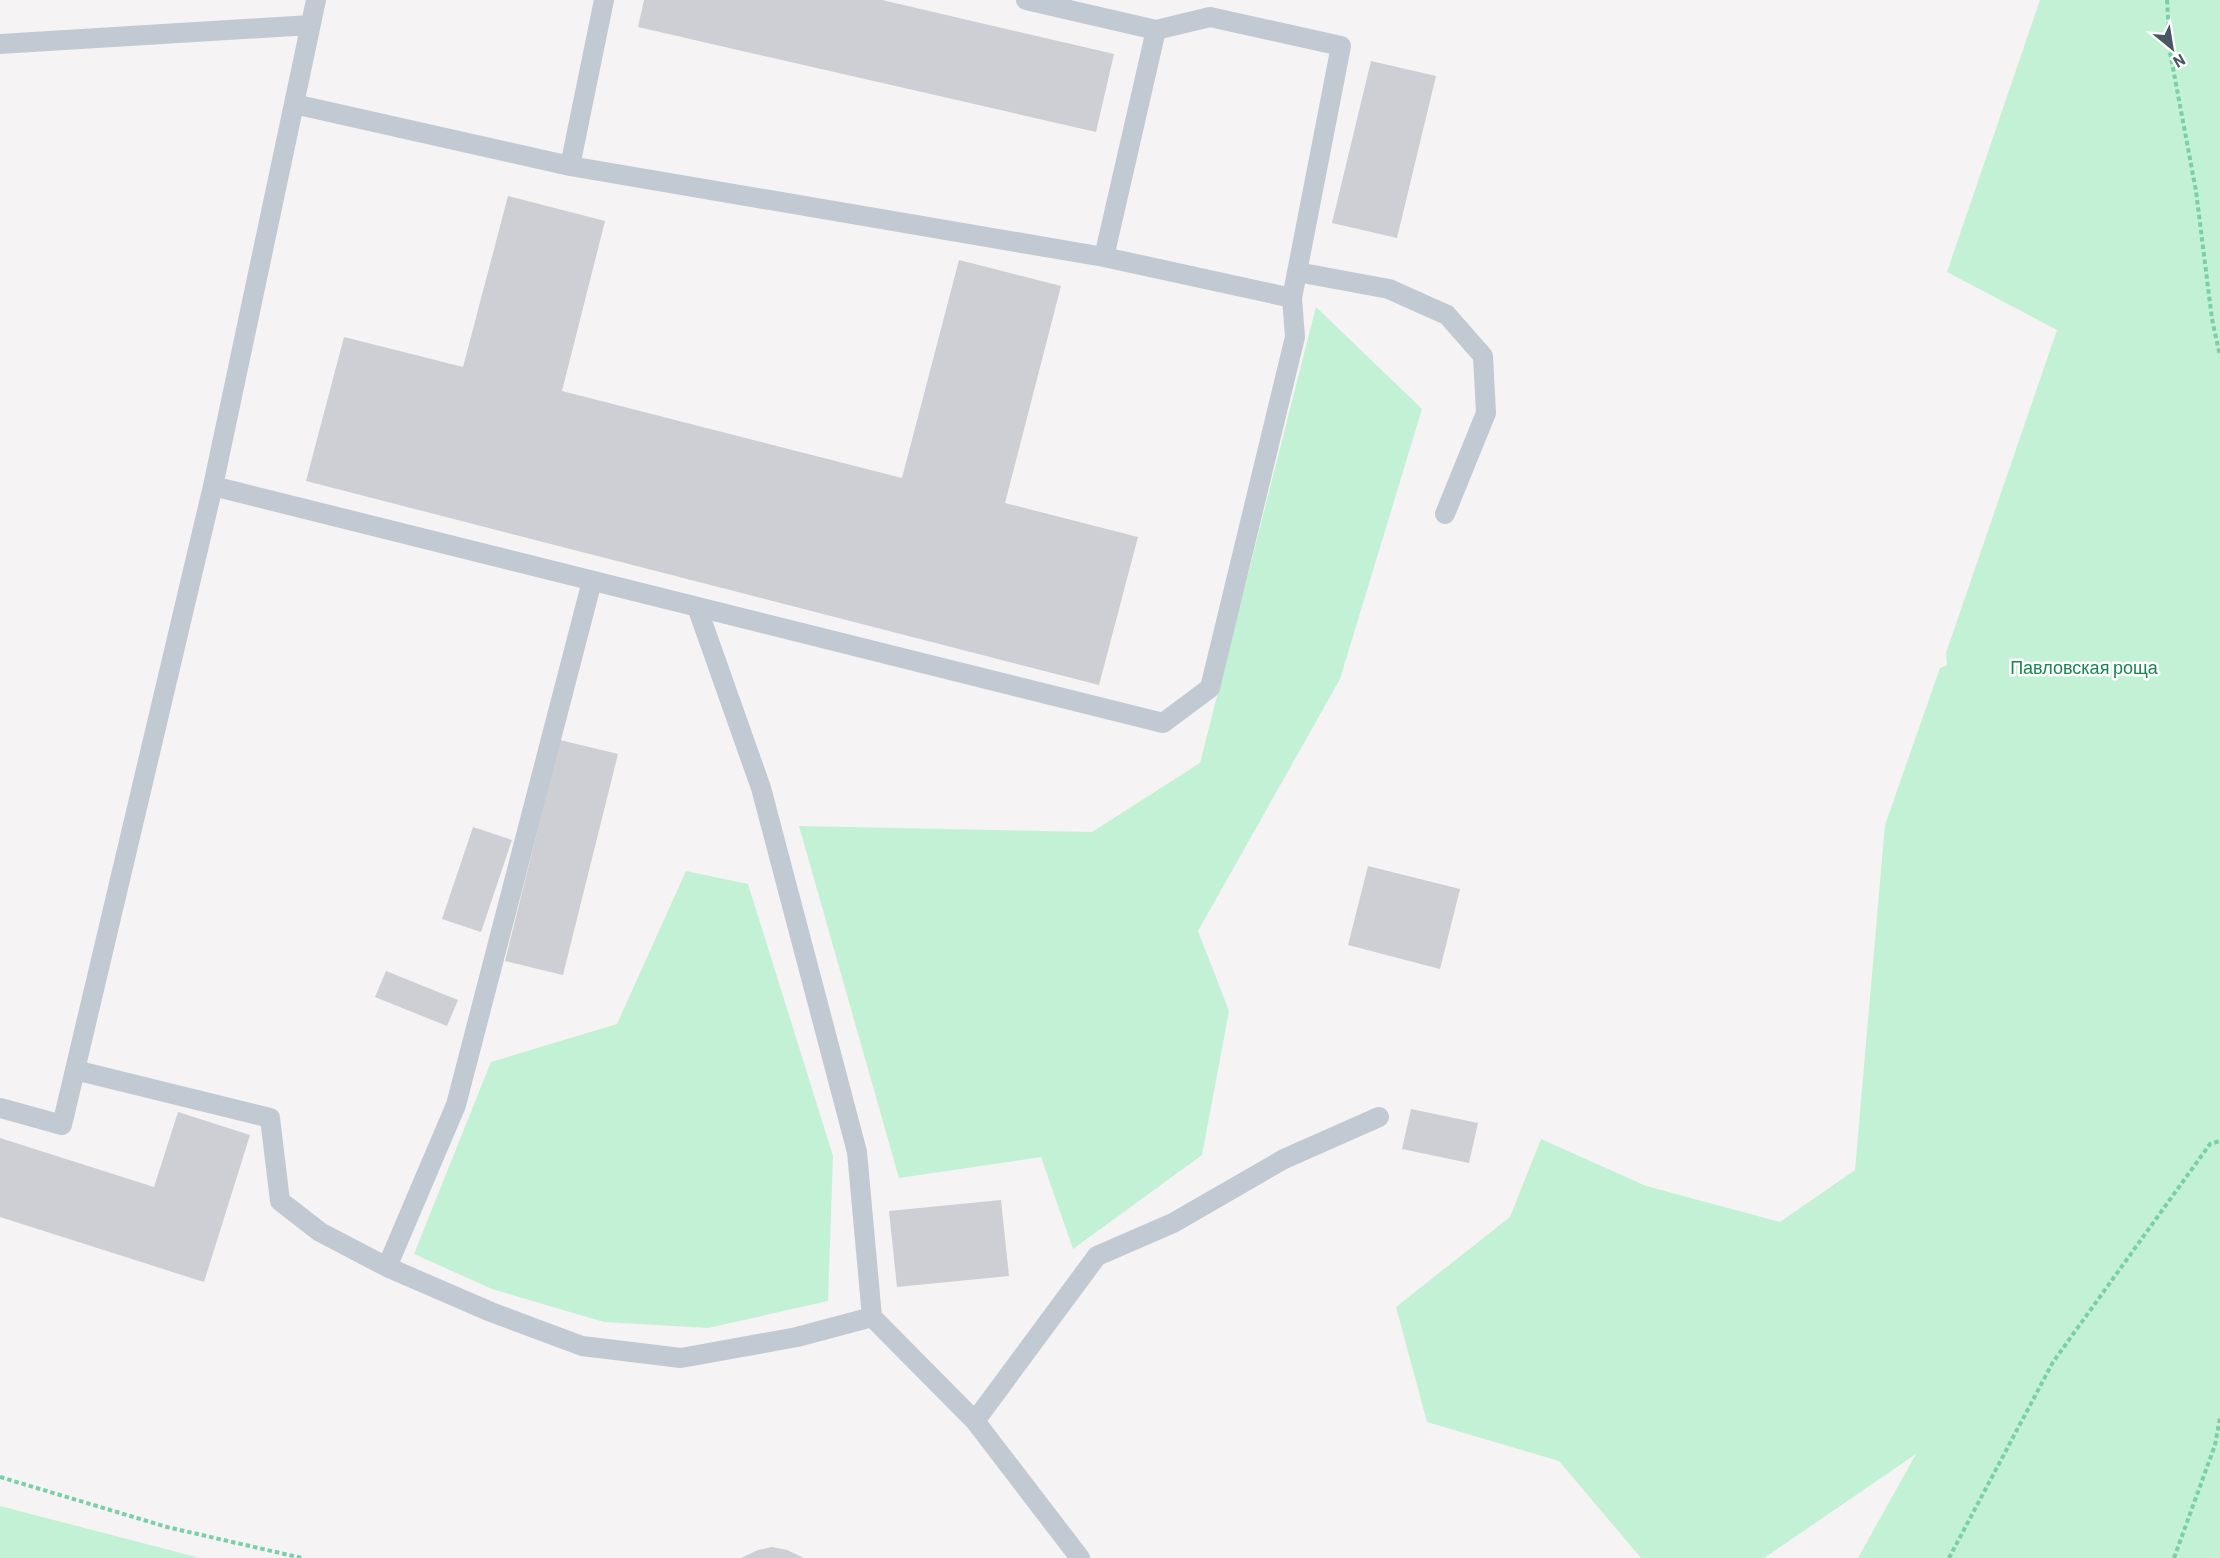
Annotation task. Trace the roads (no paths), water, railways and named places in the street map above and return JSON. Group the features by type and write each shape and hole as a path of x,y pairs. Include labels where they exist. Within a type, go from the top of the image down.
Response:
{"lane":[{"path":"0,1108 62,1125 213,486 316,0"},
{"path":"570,166 604,0"},
{"path":"213,486 1163,723 1210,688 1295,337 1292,298 1341,46 1212,9 1156,30 1026,0"},
{"path":"0,44 310,25"},
{"path":"1104,257 1156,30"},
{"path":"294,104 570,166 1104,257 1292,298"},
{"path":"1297,272 1389,289 1447,315 1483,356 1486,413 1445,514"},
{"path":"387,1267 456,1105 592,581"},
{"path":"697,607 761,788 857,1152 872,1317 975,1421 1080,1558"},
{"path":"75,1070 270,1118 280,1201 320,1232 387,1267 491,1312 582,1346 681,1358 797,1337 872,1317"},
{"path":"975,1421 1098,1256 1173,1223 1284,1159 1379,1117"}],"park label":[{"name":"Павловская роща","path":"2084,667"}]}
